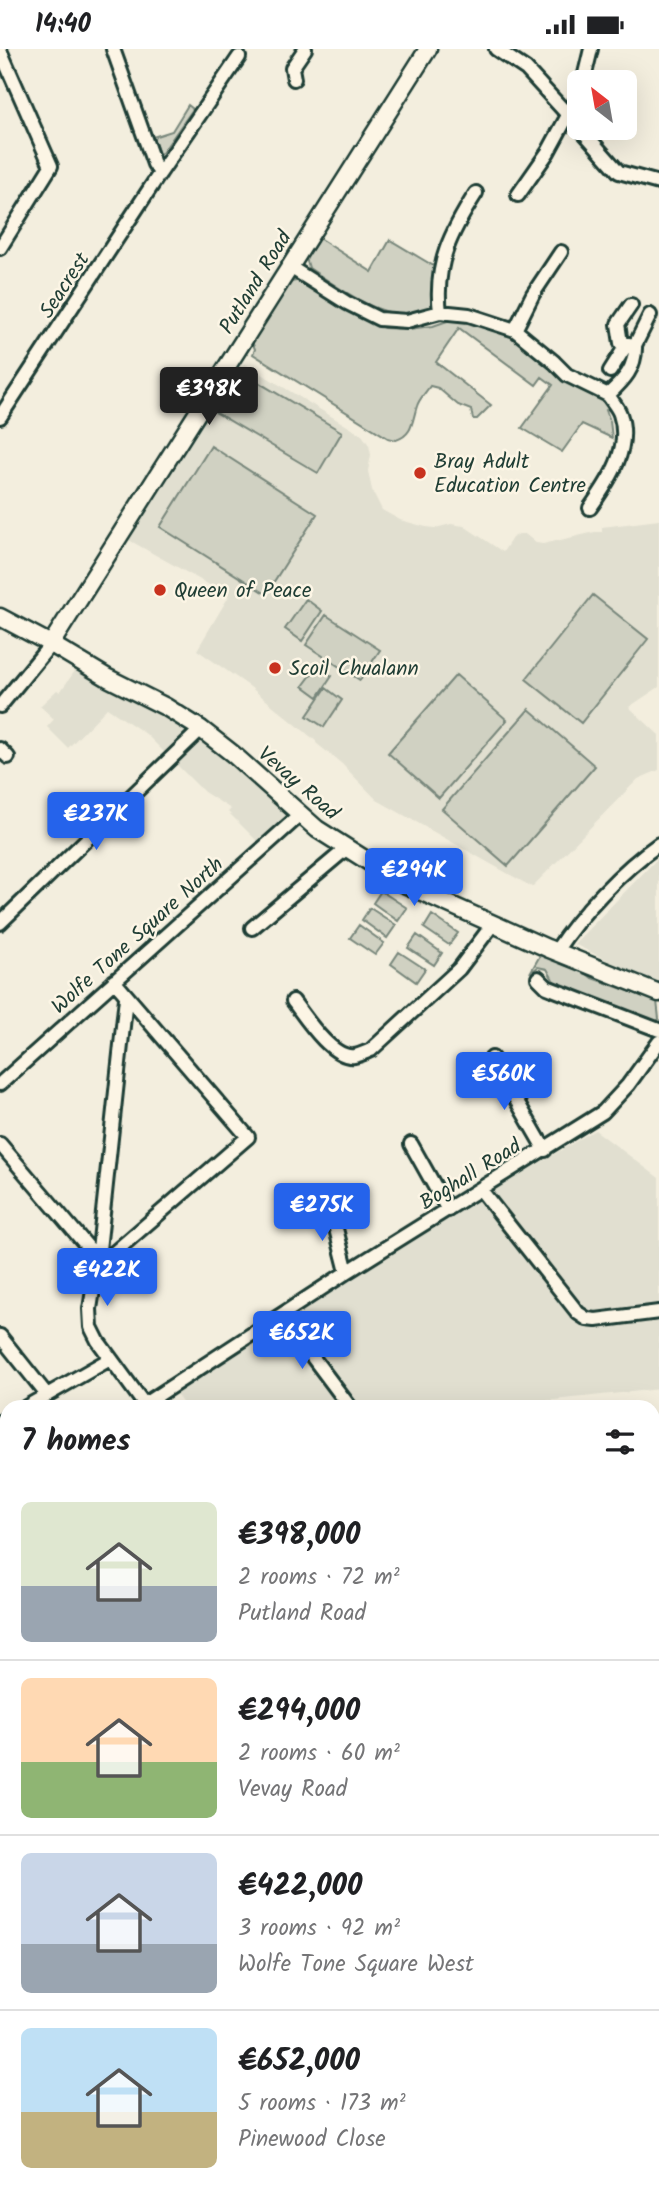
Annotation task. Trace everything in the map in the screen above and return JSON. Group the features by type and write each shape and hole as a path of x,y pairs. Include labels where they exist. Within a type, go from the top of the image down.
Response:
{"main road":[{"name":"Putland Road","path":"51,644 428,49"},
{"name":"Vevay Road","path":"0,617 201,729 317,829 404,884 493,925 659,993"}],"street":[{"path":"113,49 154,164 160,173"},
{"path":"294,79 292,68 305,49"},
{"path":"496,49 526,69 567,112"},
{"path":"586,70 592,49"},
{"path":"0,50 51,166 0,248"},
{"name":"Seacrest","path":"0,417 239,57"},
{"path":"518,195 567,120"},
{"path":"590,140 619,172 659,183"},
{"path":"440,312 437,290 442,260 456,225 476,193"},
{"path":"515,330 533,294 561,252"},
{"path":"290,267 347,303 379,319 407,321 440,312 469,315 515,330 567,375 608,395 620,412 623,428 621,449 614,471 590,509"},
{"path":"631,305 618,324 621,343 631,345"},
{"path":"610,371 650,315"},
{"path":"608,395 631,370 636,359 631,345"},
{"path":"0,706 51,644"},
{"path":"0,923 201,729"},
{"name":"Wolfe Tone Square North","path":"0,1084 300,815"},
{"path":"556,951 566,936 614,883 640,857 659,844"},
{"path":"252,927 346,848"},
{"path":"293,1001 317,1032 342,1054 353,1056 370,1050 459,969 493,925"},
{"path":"538,978 547,987 659,1030"},
{"path":"104,1258 248,1137 114,981"},
{"path":"126,997 104,1258 92,1291 91,1327 138,1400"},
{"name":"Boghall Road","path":"151,1400 612,1104 659,1042"},
{"path":"492,1058 544,1150"},
{"path":"0,1144 104,1258"},
{"path":"411,1144 448,1210"},
{"path":"481,1190 578,1313 587,1319 659,1312"},
{"path":"323,1202 333,1217 347,1272"},
{"path":"281,1315 345,1400"},
{"path":"0,1336 47,1395"},
{"path":"38,1400 110,1359"}],"shaded area":[{"path":"188,105 193,109 159,154 153,137 172,131"},
{"path":"317,237 372,272 390,240 437,268 433,306 418,313 402,314 368,305 352,296 309,268 306,258 317,242"},
{"path":"301,280 358,317 384,328 433,326 456,318 475,320 503,330 532,348 564,376 608,401 612,408 606,410 612,438 582,424 562,452 522,428 553,385 542,377 536,385 459,328 436,362 491,405 477,419 473,419 471,410 458,405 438,388 430,386 418,403 406,435 396,440 388,438 253,354 255,349 252,342 255,336 291,282"},
{"path":"245,364 362,435 369,445 371,455 368,471 372,490 382,510 400,520 435,528 451,524 464,526 503,552 512,538 519,534 525,534 536,543 543,544 602,532 602,527 659,520 659,687 629,707 659,735 659,770 638,779 532,887 377,800 316,741 249,686 197,650 229,596 127,539 238,367"},
{"path":"241,372 342,432 318,473 215,412"},
{"path":"211,446 317,514 266,594 160,527"},
{"path":"593,595 648,639 581,723 526,679"},
{"path":"306,599 322,611 302,641 285,629"},
{"path":"326,615 380,650 360,680 306,645"},
{"path":"318,666 332,676 318,697 303,686"},
{"path":"77,668 129,694 204,739 287,811 287,816 258,842 228,812 231,809 204,792 146,734 107,708 68,748 47,727 54,719 40,706 57,690 60,692"},
{"path":"456,675 507,720 439,798 388,753"},
{"path":"326,688 342,700 324,727 307,716"},
{"path":"529,709 595,766 508,866 442,809"},
{"path":"659,857 659,982 640,976 574,944"},
{"path":"381,891 407,908 398,921 373,903"},
{"path":"370,908 396,925 387,938 362,920"},
{"path":"432,915 458,933 449,945 424,928"},
{"path":"359,925 384,943 375,955 350,938"},
{"path":"417,935 442,953 434,965 408,948"},
{"path":"399,952 425,969 416,982 391,964"},
{"path":"542,952 577,966 592,978 657,1001 659,1019 656,1022 648,1022 556,985 547,969 538,967 530,973"},
{"path":"595,1130 659,1178 659,1389 554,1400 180,1400 175,1392 397,1247"}],"place":[{"name":"Bray Adult Education Centre","path":"420,473"},
{"name":"Queen of Peace","path":"160,590"},
{"name":"Scoil Chualann","path":"275,668"}]}
